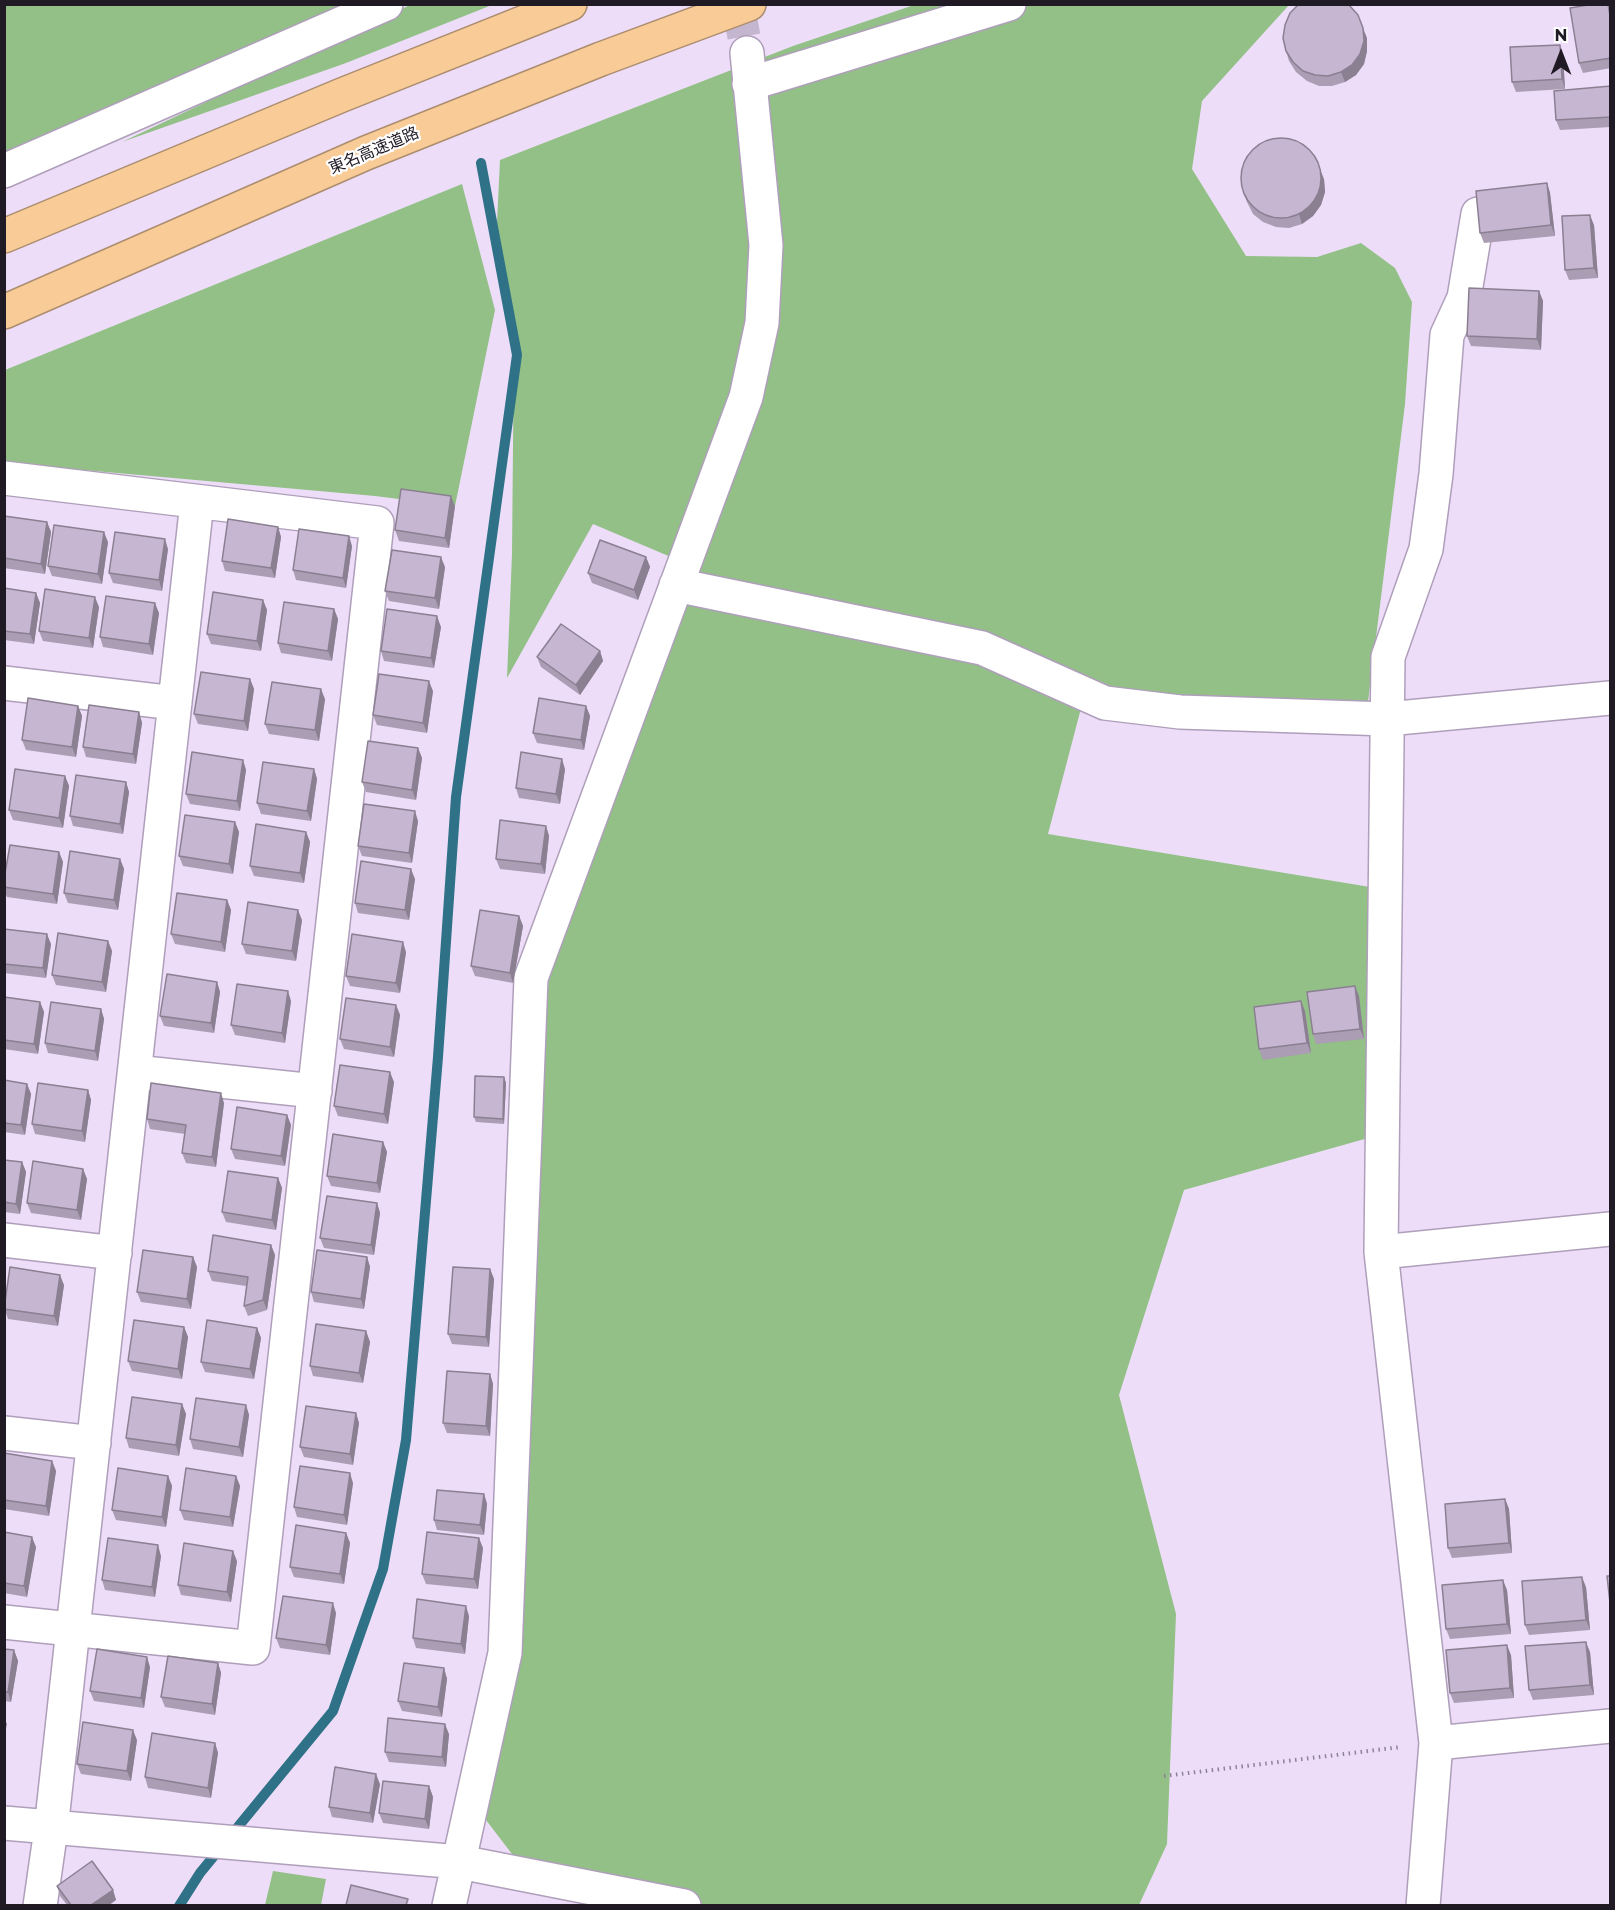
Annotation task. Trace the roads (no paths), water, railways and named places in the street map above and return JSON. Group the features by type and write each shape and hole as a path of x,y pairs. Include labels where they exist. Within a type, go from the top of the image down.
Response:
{"highway":[{"path":"4,236 342,95 570,4"},
{"name":"東名高速道路","path":"4,312 366,153 601,59 749,4"}],"street":[{"path":"4,171 386,4"},
{"path":"449,1905 505,1653 531,978 746,397 762,323 766,245 748,69 1009,4"},
{"path":"1423,1905 1436,1743 1381,1252 1388,657 1426,549 1436,474 1448,335 1464,298 1478,214"},
{"path":"4,478 377,523 253,1648 4,1622"},
{"path":"40,1905 51,1828 197,502"},
{"path":"676,585 982,648 1105,703 1180,712 1387,719 1611,698"},
{"path":"4,683 175,704"},
{"path":"135,1072 315,1091"},
{"path":"1381,1252 1611,1229"},
{"path":"4,1240 115,1253"},
{"path":"4,1433 94,1443"},
{"path":"1436,1743 1611,1726"},
{"path":"4,1823 460,1862 684,1905"}],"waterway":[{"path":"179,1906 200,1873 333,1711 383,1569 406,1440 438,1057 456,797 517,355 481,163"}],"tunnel":[{"path":"738,4 747,53"}]}
